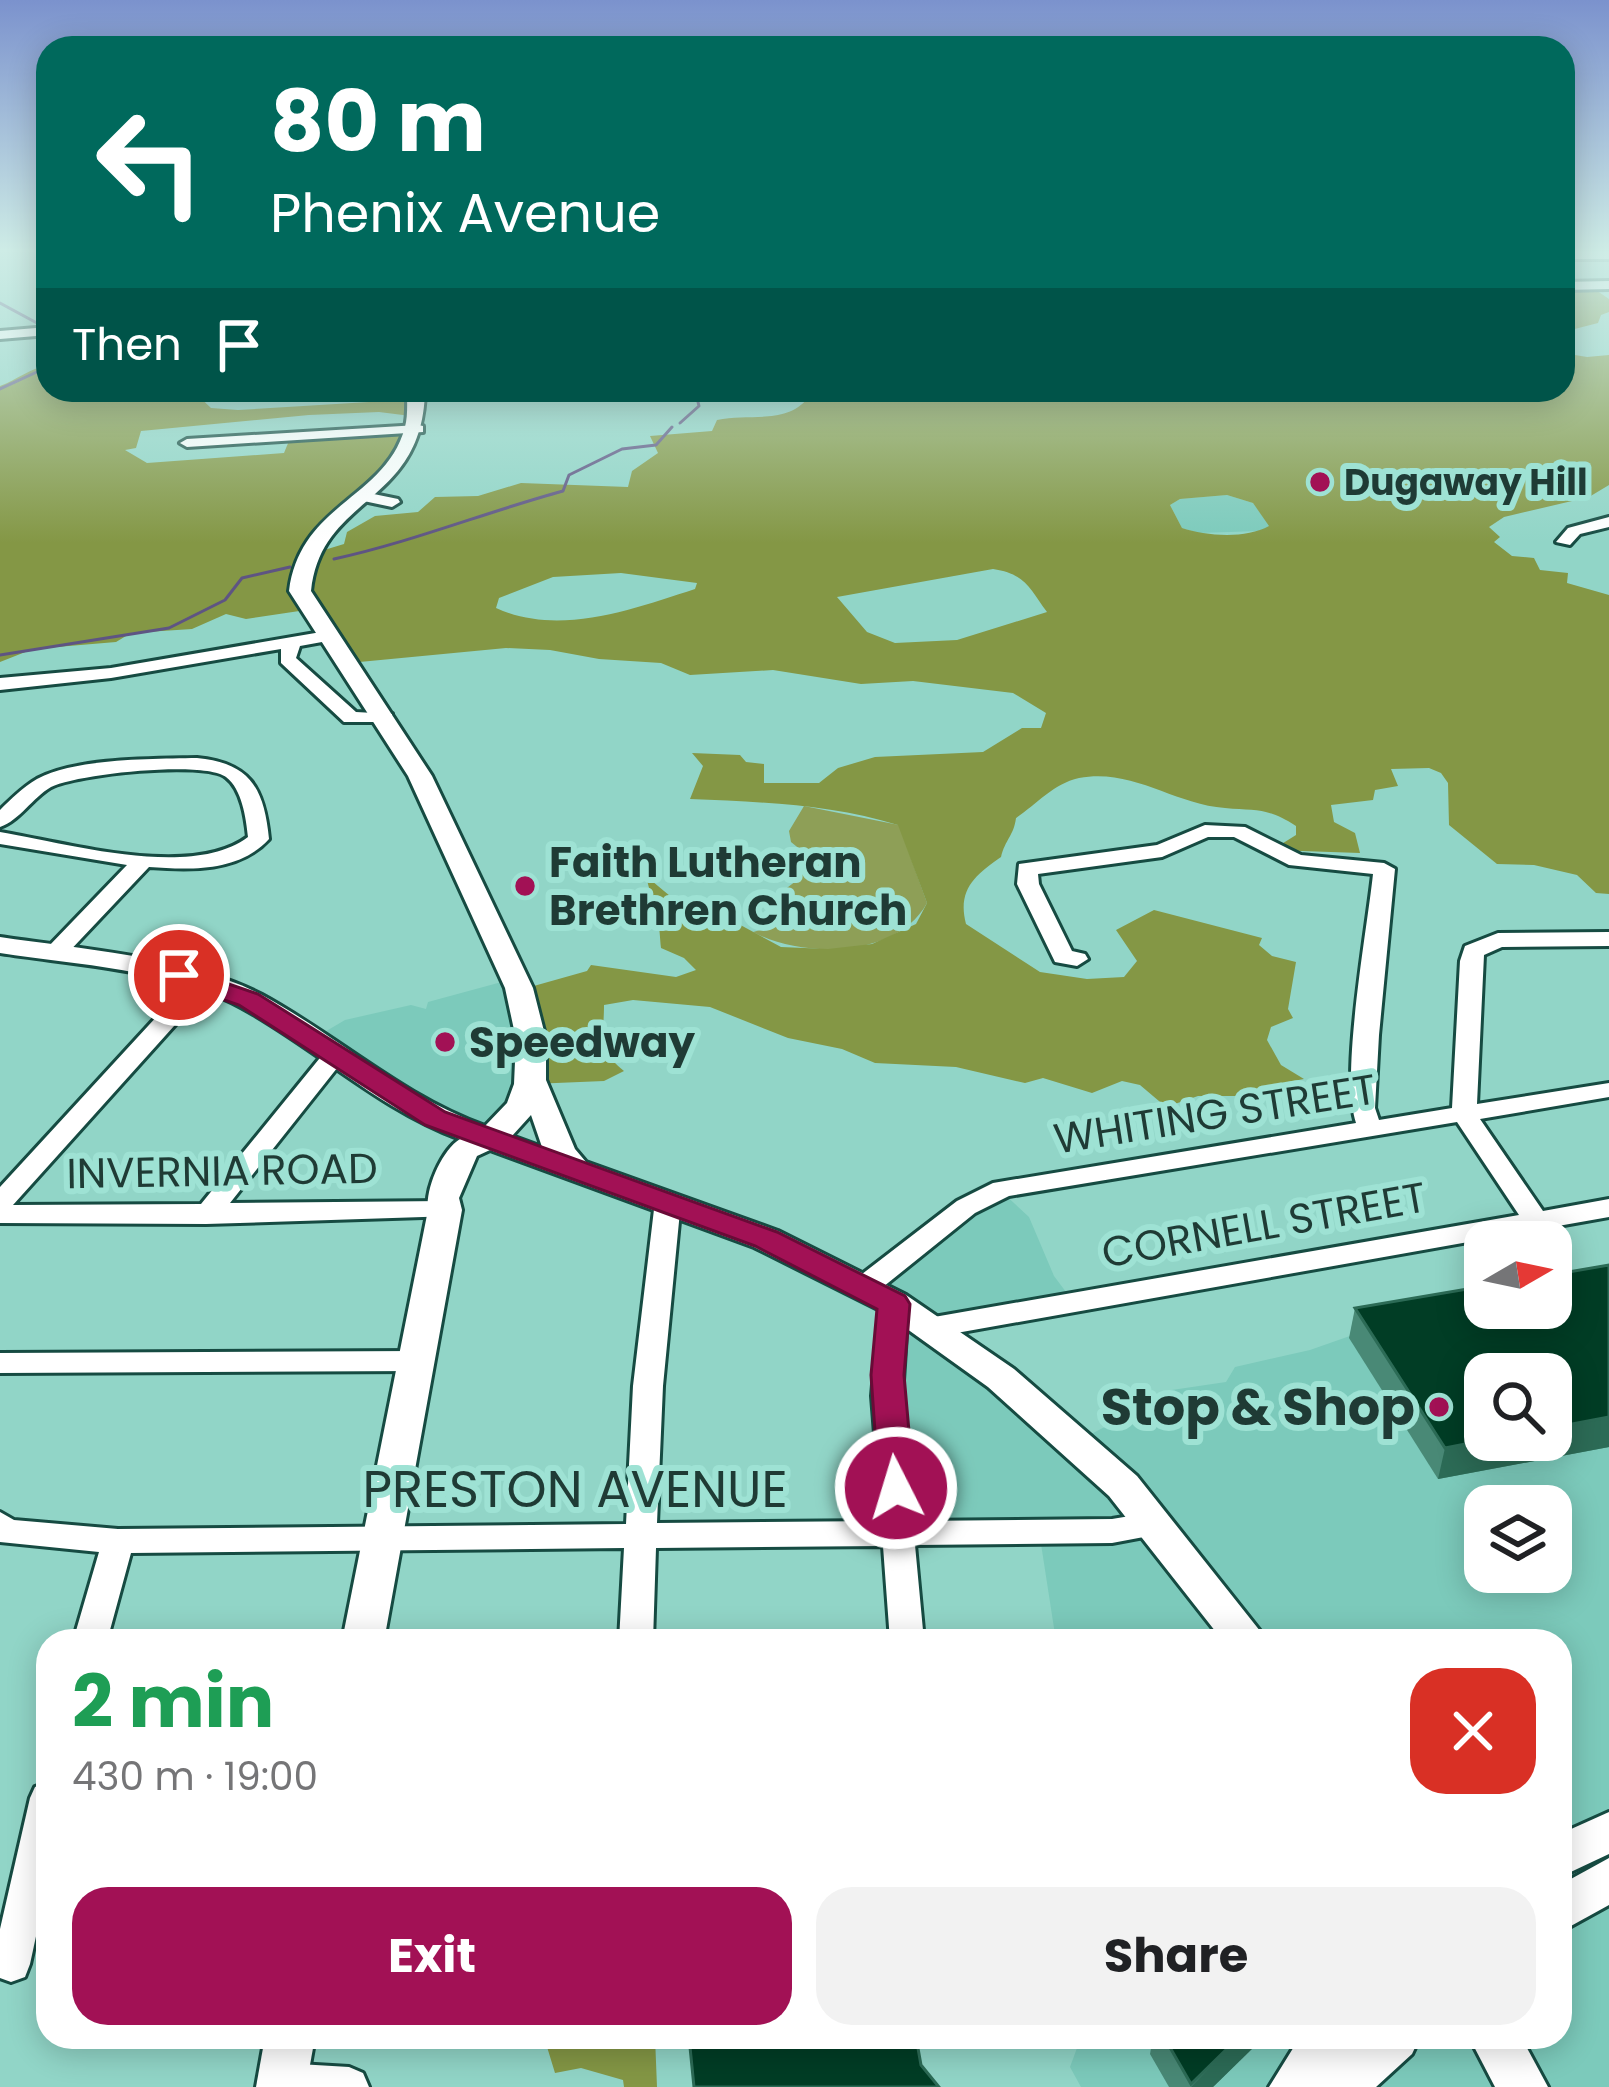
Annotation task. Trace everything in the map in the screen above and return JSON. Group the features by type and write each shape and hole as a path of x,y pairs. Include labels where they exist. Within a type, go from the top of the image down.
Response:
{"main road":[{"path":"417,402 418,429 400,462 325,532 300,570 302,598 386,718 420,776 519,988 529,1022 533,1084 547,1108 551,1140 575,1170"},
{"path":"0,946 202,981 248,999 435,1119 766,1239 879,1296 934,1327 1001,1378 1123,1486 1237,1629"},
{"path":"365,1629 445,1210 460,1183 487,1157 490,1141 509,1123 533,1084"},
{"path":"1572,1890 1589,1861"},
{"path":"1294,2087 1321,2049"},
{"path":"1339,2087 1382,2049"},
{"path":"1501,2049 1523,2087"}],"street":[{"path":"187,442 418,429"},
{"path":"364,497 392,502"},
{"path":"1564,542 1574,531 1609,522"},
{"path":"0,684 111,673 327,636"},
{"path":"292,641 287,659 351,718 386,718"},
{"path":"0,821 49,780 188,764 222,766 240,780 259,828 256,844 237,855 202,863 0,838"},
{"path":"1077,958 1064,957 1028,884 1027,869 1162,851 1205,831 1238,831 1295,861 1384,869 1363,1108 1370,1129"},
{"path":"55,953 145,859"},
{"path":"1536,1220 1465,1114 1473,951 1509,939 1609,938"},
{"path":"0,1203 202,981"},
{"path":"206,1214 337,1053"},
{"name":"WHITING STREET","path":"879,1296 978,1198 1002,1189 1609,1090"},
{"path":"637,1629 648,1386 668,1201"},
{"name":"CORNELL STREET","path":"934,1327 1609,1208"},
{"name":"INVERNIA ROAD","path":"0,1214 445,1210"},
{"path":"879,1296 906,1629"},
{"path":"0,1363 417,1361"},
{"name":"PRESTON AVENUE","path":"0,1524 5,1531 118,1541 1112,1531 1154,1524"},
{"path":"93,1629 118,1541"},
{"path":"11,1964 36,1852"},
{"path":"284,2069 349,2087"}],"shaded area":[{"path":"1575,355 1609,355 1609,485 1589,497 1504,517 1489,527 1500,537 1494,542 1512,556 1534,558 1540,570 1568,573 1567,583 1609,595 1609,894 1596,893 1577,875 1534,865 1497,864 1449,825 1448,783 1429,768 1391,769 1398,786 1375,790 1373,800 1331,805 1334,822 1355,833 1360,853 1272,850 1296,835 1296,826 1269,813 1206,805 1117,778 1079,778 1053,790 1016,818 1001,857 976,877 966,893 966,924 1040,972 1087,979 1124,977 1137,961 1116,930 1154,910 1262,938 1259,945 1272,956 1296,962 1288,1009 1293,1018 1271,1027 1267,1040 1281,1065 1304,1079 1266,1086 1261,1096 1198,1096 1166,1107 1140,1085 1122,1081 1092,1093 1043,1078 1025,1083 956,1067 875,1063 842,1049 788,1038 710,1007 633,1000 604,1005 605,1049 624,1071 604,1081 532,1084 516,991 587,971 591,965 676,977 696,970 684,958 661,948 656,914 644,896 650,892 646,876 688,911 722,915 781,947 872,944 916,924 927,903 898,825 821,808 690,799 703,766 692,753 740,755 746,762 764,764 764,783 819,783 838,768 875,757 983,752 1022,728 1041,728 1046,713 1013,693 913,681 861,684 773,670 690,675 661,663 550,650 506,648 349,663 306,610 246,619 226,614 192,629 131,633 116,642 33,649 0,662 0,386 36,369 36,402 205,402 211,408 238,410 418,402 419,417 379,412 309,415 141,431 136,448 125,450 147,463 284,453 291,436 418,429 311,554 344,544 347,532 375,516 418,512 435,497 478,496 521,483 628,487 632,471 658,453 650,436 712,431 717,420 766,416 804,402 1575,402","holes":["1227,495 1253,503 1269,526 1238,534 1182,528 1170,505 1180,499","993,569 1021,579 1047,612 957,640 895,643 867,632 837,597","621,573 697,583 695,589 596,617 545,620 496,608 499,598 553,577"]},
{"path":"1227,495 1253,503 1270,526 1260,531 1198,533 1182,528 1170,505 1180,499"},
{"path":"804,806 899,825 927,903 913,921 894,935 848,948 797,947 753,932 806,917 783,891 801,877 807,855 791,842 789,831"},
{"path":"509,980 532,1036 494,1143 311,1040 345,1020 411,1005 426,1009 428,1002"},
{"path":"1001,1191 1029,1217 1054,1276 1072,1300 941,1331 1078,1441 1114,1422 1137,1423 1134,1402 1165,1391 1226,1382 1235,1367 1310,1350 1464,1296 1464,1329 1572,1329 1572,1295 1609,1273 1609,2087 1081,2087 1070,2067 1077,2049 1572,2049 1572,1629 1054,1629 1039,1531 894,1534 882,1307 870,1299 966,1208"},
{"path":"548,2049 655,2049 657,2087 624,2087 623,2080 581,2068 555,2073"}],"building":[{"path":"1609,1265 1609,1417 1572,1424 1572,1353 1464,1353 1464,1444 1445,1448 1355,1308 1464,1290 1464,1329 1572,1329 1572,1271"},
{"path":"690,2049 918,2049 921,2065 939,2087 694,2087"},
{"path":"1171,2049 1227,2049 1191,2084"}],"waterway":[{"path":"0,389 36,372"},
{"path":"680,423 698,402"},
{"path":"334,559 563,491 569,475 622,449 656,445 672,427"},
{"path":"0,655 169,628 225,600 242,578 290,567"}],"place":[{"name":"Dugaway Hill","path":"1320,482"},
{"name":"Faith Lutheran Brethren Church","path":"525,886"},
{"name":"Speedway","path":"445,1042"},
{"name":"Stop & Shop","path":"1439,1407"}],"route":[{"path":"179,975 248,999 435,1119 766,1239 894,1304 887,1396 896,1488"}]}
